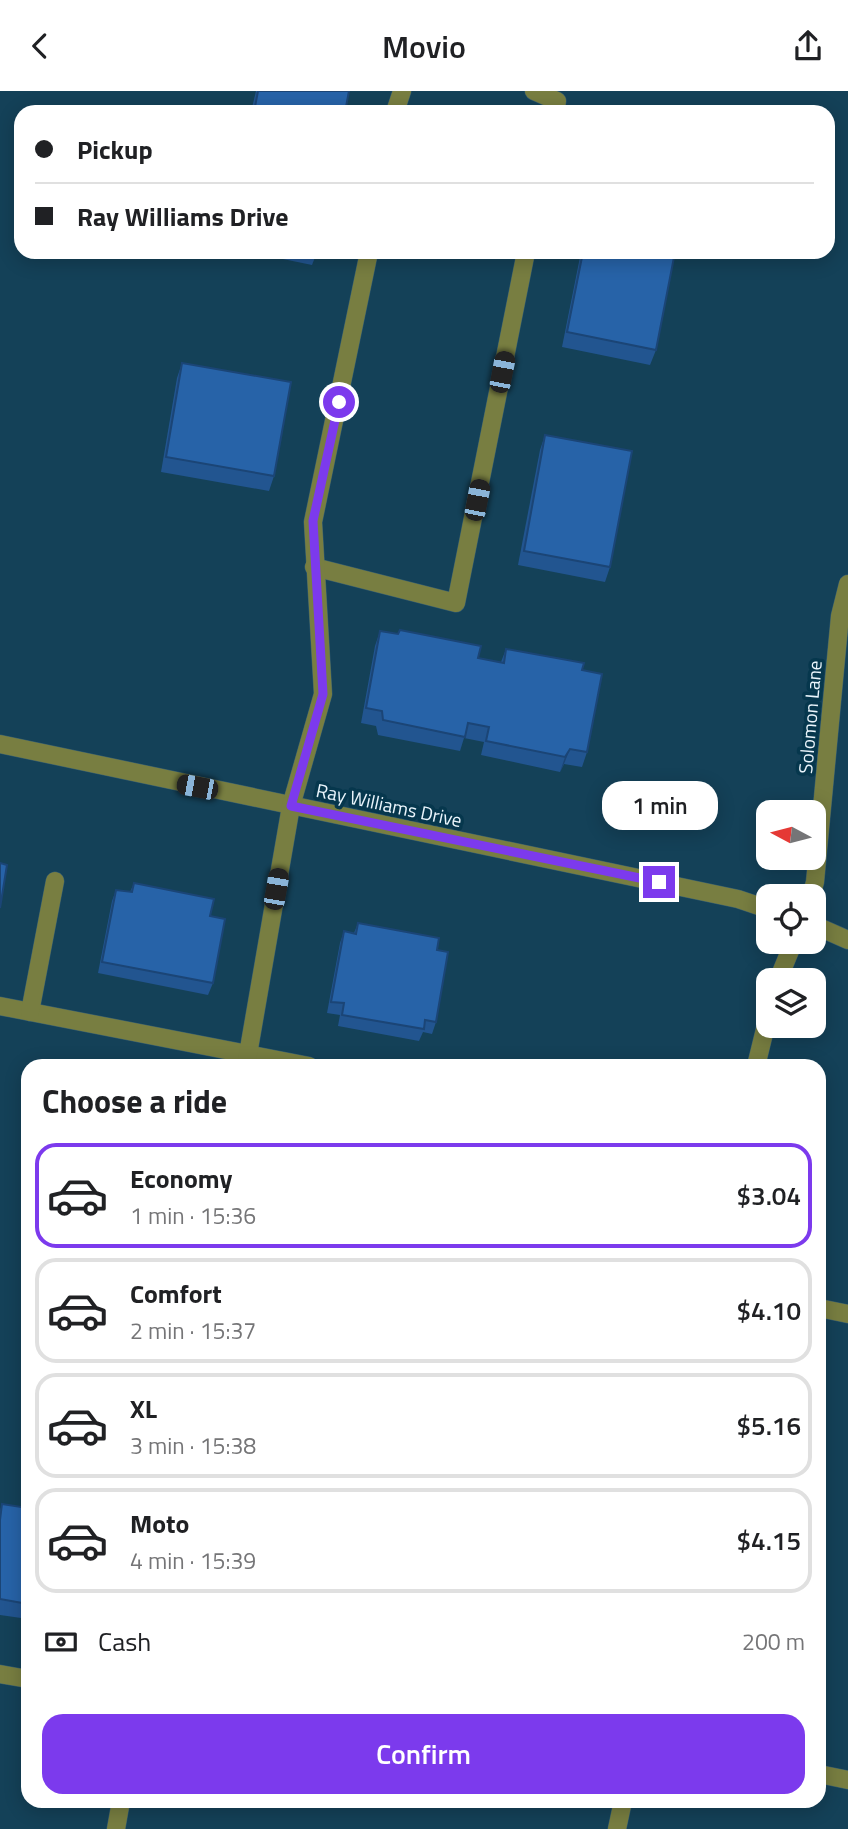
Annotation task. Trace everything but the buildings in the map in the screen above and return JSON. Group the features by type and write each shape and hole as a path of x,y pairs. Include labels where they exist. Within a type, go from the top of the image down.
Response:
{"street":[{"path":"534,91 557,101 556,105"},
{"path":"247,1059 291,806 323,694 313,521 368,259"},
{"path":"314,567 456,603 525,259"},
{"name":"Solomon Lane","path":"815,884 840,616 848,584"},
{"name":"Ray Williams Drive","path":"0,744 738,899 756,905"},
{"path":"30,1012 55,881"},
{"path":"826,930 848,940"},
{"path":"0,1006 242,1059"},
{"path":"758,1059 763,1038"},
{"path":"826,1309 848,1314"},
{"path":"0,1674 21,1678"},
{"path":"826,1775 848,1780"},
{"path":"116,1829 120,1808"},
{"path":"617,1829 622,1808"}],"route":[{"path":"339,402 313,521 323,694 291,806 659,882"}]}
